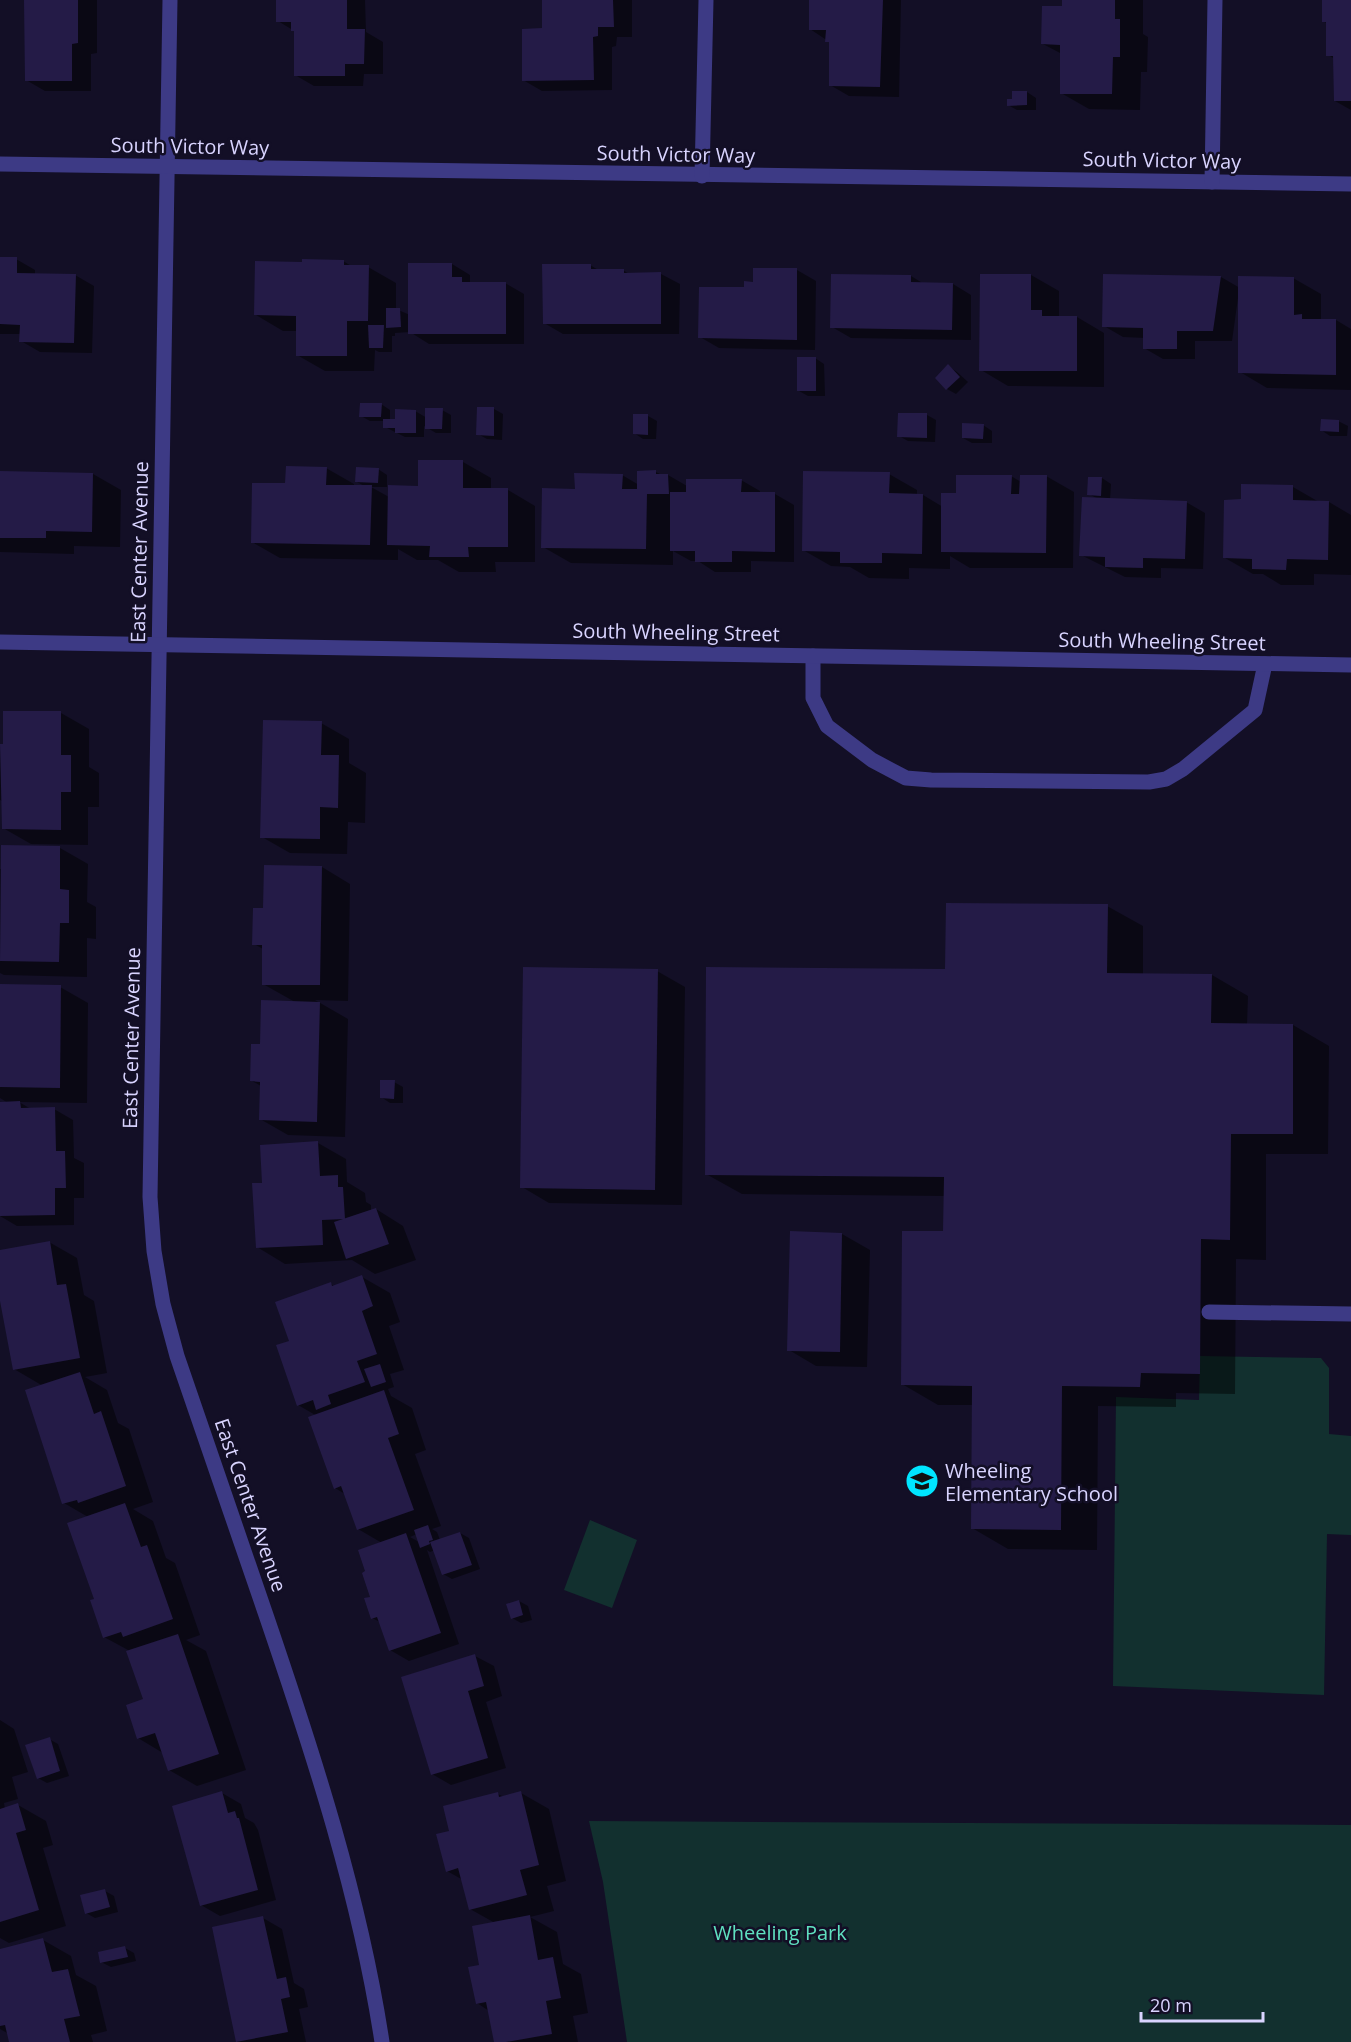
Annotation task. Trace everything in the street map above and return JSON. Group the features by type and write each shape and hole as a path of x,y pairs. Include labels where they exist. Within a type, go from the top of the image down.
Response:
{"street":[{"name":"East Center Avenue","path":"170,0 150,1197 154,1251 163,1304 177,1356 296,1702 328,1806 357,1918 382,2042"},
{"path":"702,176 706,0"},
{"path":"1212,182 1215,0"},
{"name":"South Victor Way","path":"0,164 1351,184"},
{"name":"South Wheeling Street","path":"0,642 1351,665"},
{"path":"813,656 813,698 827,726 872,760 906,778 931,780 1149,782 1166,779 1183,769 1255,710 1265,664"},
{"path":"1209,1312 1351,1314"}],"green space":[{"path":"1200,1356 1321,1358 1329,1368 1329,1434 1351,1436 1351,1535 1327,1534 1324,1695 1113,1686 1116,1397 1199,1400"},
{"path":"590,1520 637,1540 612,1608 564,1590"},
{"name":"Wheeling Park","path":"589,1821 1351,1825 1351,2042 627,2042 603,1882"}],"building":[{"path":"24,0 78,0 78,43 72,44 72,81 25,81"},
{"path":"276,0 347,0 347,29 365,29 364,64 345,64 345,76 294,76 294,31 291,31 291,22 276,22"},
{"path":"542,0 613,0 614,27 598,27 598,36 593,37 594,80 522,81 522,29 542,28"},
{"path":"809,0 883,0 880,87 829,86 829,42 825,42 826,30 809,30"},
{"path":"1062,0 1115,0 1115,19 1120,19 1120,57 1113,57 1112,94 1060,94 1060,45 1041,44 1042,6 1062,6"},
{"path":"1322,0 1351,0 1351,101 1334,101 1333,56 1326,56 1326,22 1322,22"},
{"path":"1012,91 1027,91 1027,105 1007,106 1007,99 1012,99"},
{"path":"0,257 17,257 17,273 76,274 74,343 19,342 20,325 0,324"},
{"path":"302,259 344,260 344,265 369,265 368,321 347,321 347,356 296,356 296,316 254,315 255,261 302,262"},
{"path":"408,263 452,263 452,277 462,277 462,282 506,282 506,334 408,334"},
{"path":"542,264 591,264 591,269 624,269 624,273 661,272 661,324 543,324"},
{"path":"753,268 797,268 797,340 698,338 699,287 744,287 744,281 753,282"},
{"path":"831,274 911,275 911,282 953,283 952,330 830,328"},
{"path":"980,274 1031,274 1031,310 1042,310 1042,316 1077,316 1077,371 979,371"},
{"path":"1103,274 1221,276 1213,331 1177,331 1177,349 1143,349 1143,328 1102,327"},
{"path":"1238,276 1294,277 1294,315 1302,314 1302,319 1336,319 1336,375 1238,373"},
{"path":"386,308 400,308 401,327 386,328"},
{"path":"368,325 384,325 383,348 369,348"},
{"path":"797,357 816,357 816,391 797,391"},
{"path":"948,364 960,377 946,390 935,378"},
{"path":"360,403 382,403 381,417 359,417"},
{"path":"477,407 494,407 494,436 476,435"},
{"path":"425,408 443,408 442,429 425,429"},
{"path":"395,409 416,410 416,433 395,433 395,428 383,428 383,419 395,419"},
{"path":"898,413 927,413 927,438 897,437"},
{"path":"633,414 648,414 648,435 633,434"},
{"path":"1321,419 1339,420 1339,432 1320,431"},
{"path":"962,423 984,424 983,439 962,438"},
{"path":"418,460 463,460 463,488 508,488 508,547 468,547 469,557 429,557 430,546 387,545 388,485 418,486"},
{"path":"286,466 327,467 326,485 372,485 370,545 251,543 252,483 285,483"},
{"path":"356,467 379,468 378,483 355,482"},
{"path":"656,470 656,474 668,474 669,494 647,494 646,549 541,548 542,488 575,489 574,473 623,474 622,489 637,489 637,471"},
{"path":"0,471 93,473 92,532 46,531 46,538 0,538"},
{"path":"803,471 890,472 889,493 923,494 922,554 882,553 882,563 840,563 840,552 802,551"},
{"path":"956,475 1012,475 1011,494 1019,494 1020,475 1047,475 1046,553 941,552 941,493 956,493"},
{"path":"1088,477 1102,477 1101,496 1087,495"},
{"path":"686,479 742,479 741,492 775,492 775,552 732,551 732,562 695,562 695,551 670,551 670,492 686,492"},
{"path":"1241,484 1293,485 1293,500 1329,501 1328,560 1287,559 1286,570 1252,569 1252,559 1223,558 1224,500 1241,499"},
{"path":"1082,497 1187,501 1185,559 1143,558 1143,568 1105,567 1105,557 1079,556"},
{"path":"3,711 61,711 61,755 71,755 71,792 61,792 61,830 2,829 0,744 3,744"},
{"path":"263,720 322,721 321,755 339,755 338,808 320,807 320,839 260,838"},
{"path":"1,845 60,846 60,889 69,890 69,923 60,923 59,962 0,961"},
{"path":"264,865 322,866 320,985 262,985 262,945 252,945 253,908 263,908"},
{"path":"946,903 1108,904 1107,973 1212,974 1211,1023 1293,1024 1293,1134 1231,1134 1230,1240 1201,1239 1200,1374 1141,1373 1140,1387 1062,1386 1061,1530 971,1529 972,1386 901,1385 902,1231 943,1231 944,1177 705,1175 706,967 945,969"},
{"path":"523,967 658,969 655,1190 520,1188"},
{"path":"0,984 61,985 60,1088 0,1087"},
{"path":"261,1000 320,1002 317,1122 259,1120 260,1082 250,1081 251,1044 260,1044"},
{"path":"380,1080 395,1080 394,1099 380,1098"},
{"path":"20,1101 21,1108 55,1107 56,1151 65,1151 66,1188 55,1188 55,1215 0,1216 0,1102"},
{"path":"318,1141 320,1176 338,1175 338,1187 343,1187 345,1219 322,1220 323,1245 256,1248 252,1183 262,1183 260,1145"},
{"path":"376,1208 389,1244 346,1259 334,1222"},
{"path":"790,1231 842,1233 840,1352 787,1351"},
{"path":"50,1241 57,1285 66,1284 80,1358 13,1370 0,1301 0,1250"},
{"path":"362,1275 373,1306 362,1311 377,1354 357,1361 365,1382 328,1395 331,1404 316,1410 313,1400 297,1406 276,1345 289,1341 275,1302 331,1282 332,1286"},
{"path":"380,1364 386,1382 371,1387 364,1369"},
{"path":"80,1372 94,1414 101,1411 126,1486 78,1503 77,1500 62,1504 25,1390"},
{"path":"384,1390 399,1434 388,1438 414,1510 357,1530 341,1486 334,1489 308,1417"},
{"path":"125,1503 141,1547 147,1545 173,1619 123,1637 121,1632 103,1638 90,1600 94,1599 67,1523"},
{"path":"428,1525 433,1540 429,1541 430,1544 420,1548 414,1530"},
{"path":"460,1532 472,1565 442,1575 430,1542"},
{"path":"406,1533 441,1633 389,1651 377,1617 371,1619 364,1598 370,1597 362,1573 365,1571 358,1550"},
{"path":"519,1600 523,1615 511,1619 506,1604"},
{"path":"178,1634 219,1754 168,1771 155,1733 137,1739 126,1705 143,1699 126,1651"},
{"path":"475,1654 484,1686 468,1691 488,1758 431,1775 401,1677"},
{"path":"50,1737 60,1771 37,1779 25,1745"},
{"path":"222,1791 228,1813 235,1811 239,1818 258,1890 200,1906 172,1806"},
{"path":"521,1791 539,1865 520,1870 527,1895 469,1910 458,1868 446,1872 436,1834 449,1831 443,1806 498,1792 499,1797"},
{"path":"18,1803 26,1830 16,1833 39,1910 0,1922 0,1809"},
{"path":"105,1889 110,1907 85,1914 80,1895"},
{"path":"530,1915 538,1960 553,1957 561,1998 546,2001 552,2034 494,2042 486,2002 476,2004 468,1967 479,1965 472,1926"},
{"path":"263,1916 277,1979 286,1977 290,1997 281,1999 288,2032 236,2042 212,1927"},
{"path":"43,1938 52,1972 68,1969 80,2016 64,2019 70,2042 9,2042 5,2025 0,2026 0,1949"},
{"path":"125,1946 128,1957 100,1963 98,1952"}],"place":[{"name":"Wheeling Elementary School","path":"922,1481"}]}
